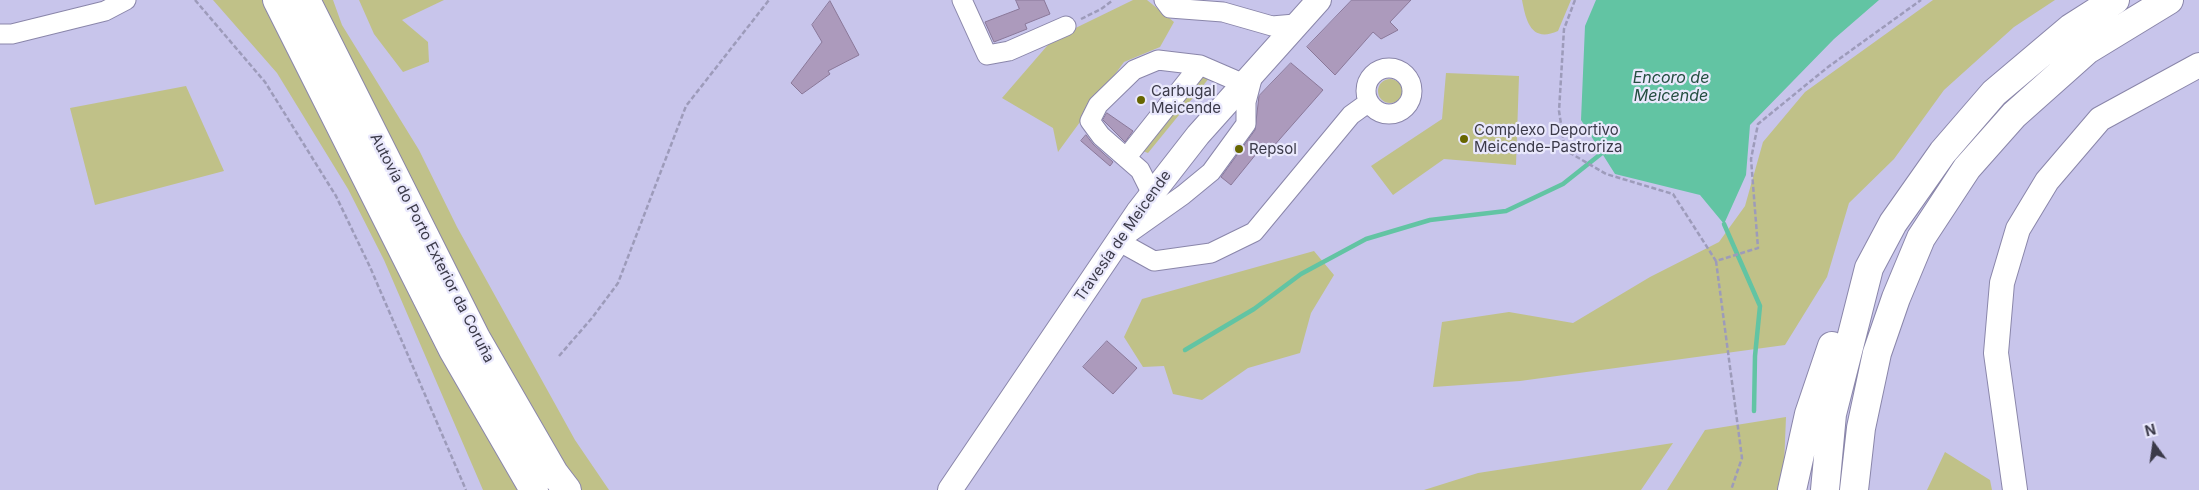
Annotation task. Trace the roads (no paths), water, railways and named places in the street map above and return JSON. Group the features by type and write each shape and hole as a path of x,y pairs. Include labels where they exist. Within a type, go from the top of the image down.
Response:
{"highway":[{"name":"Autovía do Porto Exterior da Coruña","path":"277,0 453,350 534,490"},
{"name":"Autovía do Porto Exterior da Coruña","path":"306,0 476,338 554,473 567,490"},
{"path":"1792,490 1809,414 1844,308 1869,268 1893,223 1943,152 1994,93 2071,28 2115,0"},
{"path":"1854,490 1861,428 1877,353 1896,298 1921,238 1967,168 2014,115 2087,50 2169,0"},
{"path":"1825,490 1832,414 1869,268"}],"main road":[{"name":"Travesía de Meicende","path":"950,490 1118,241 1152,194 1198,135 1249,79 1295,24 1319,0"},
{"path":"2015,490 1996,353 2002,283 2018,228 2048,181 2100,119 2199,65"}],"street":[{"path":"0,34 12,34 105,11 126,0"},
{"path":"962,0 987,55 1009,51 1066,26"},
{"path":"1164,0 1170,8 1223,12 1250,18 1272,26 1295,24"},
{"path":"1250,18 1265,35 1272,52"},
{"path":"1152,194 1140,170 1101,136 1090,122 1098,105 1134,70 1158,60 1200,64 1249,79 1246,124 1211,172 1183,195 1118,241 1154,261 1211,253 1254,232 1351,115 1369,102"},
{"path":"1126,158 1200,64"}],"water":[{"name":"Encoro de Meicende","path":"1596,0 1879,0 1834,39 1750,125 1746,175 1724,224 1700,195 1615,174 1581,120 1585,26"}],"waterway":[{"path":"1185,350 1254,309 1301,274 1366,239 1430,220 1506,211 1563,184 1602,153"},
{"path":"1724,224 1760,306 1755,356 1754,411"}],"place":[{"name":"Carbugal Meicende","path":"1141,100"},
{"name":"Complexo Deportivo Meicende-Pastroriza","path":"1464,139"},
{"name":"Repsol","path":"1239,149"}]}
